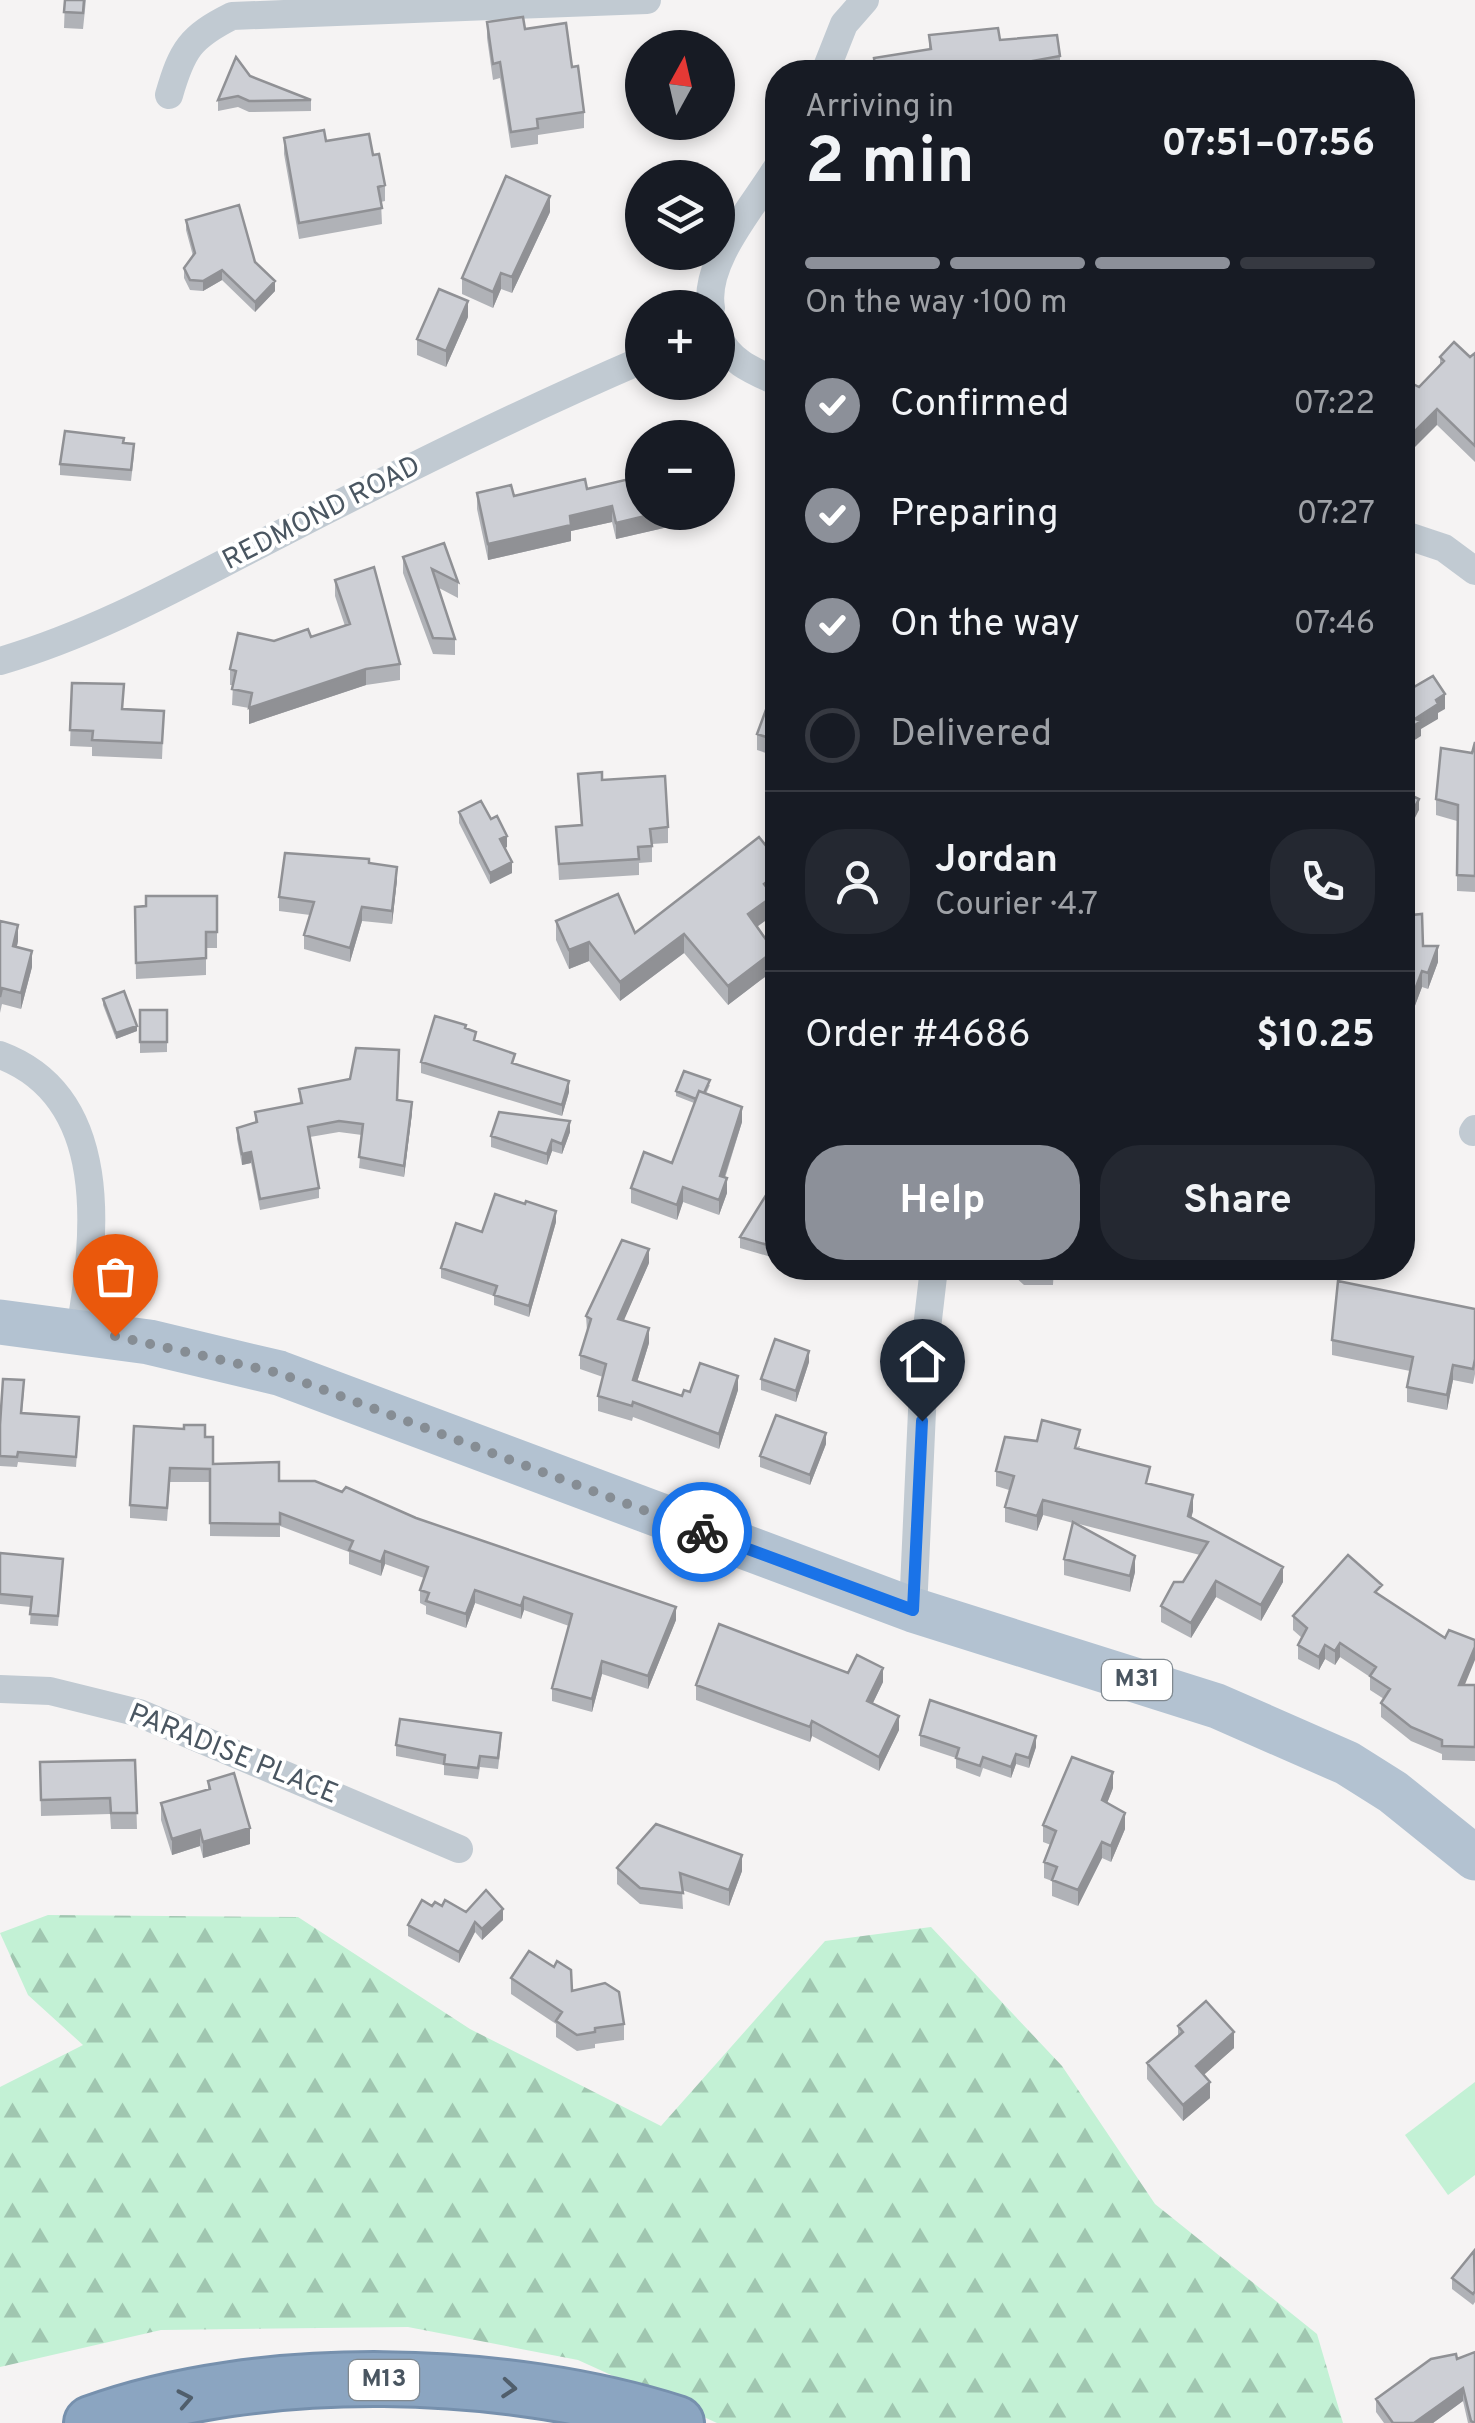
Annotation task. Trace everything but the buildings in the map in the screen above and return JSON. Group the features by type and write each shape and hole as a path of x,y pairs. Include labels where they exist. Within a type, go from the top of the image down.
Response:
{"highway":[{"name":"M13","path":"91,2423 231,2391 404,2379 536,2390 677,2423"}],"main road":[{"name":"M31","path":"0,1322 80,1330 279,1373 913,1610 1217,1706 1296,1737 1393,1792 1475,1858"}],"street":[{"path":"169,95 188,45 202,30 232,16 646,0"},
{"path":"830,60 844,24 865,0"},
{"path":"710,290 722,257 765,187"},
{"path":"735,358 765,376"},
{"name":"REDMOND ROAD","path":"0,662 48,648 138,607 342,502 625,368"},
{"path":"1415,538 1444,548 1475,571"},
{"path":"0,1054 18,1062 49,1088 82,1144 92,1195 90,1264 80,1330"},
{"path":"913,1610 925,1346 933,1280"},
{"name":"PARADISE PLACE","path":"0,1689 50,1692 139,1712 459,1849"}],"green space":[{"path":"48,1915 298,1917 470,2029 661,2126 825,1941 931,1927 1062,2066 1155,2204 1317,2334 1343,2423 717,2423 578,2360 408,2327 161,2330 0,2367 0,2087 83,2045 28,1995 0,1933"},
{"path":"1475,2082 1475,2175 1448,2195 1405,2135"}],"way so far":[{"path":"115,1336 279,1373 475,1450 702,1532"}],"route":[{"path":"702,1532 913,1610 922,1421"}]}
